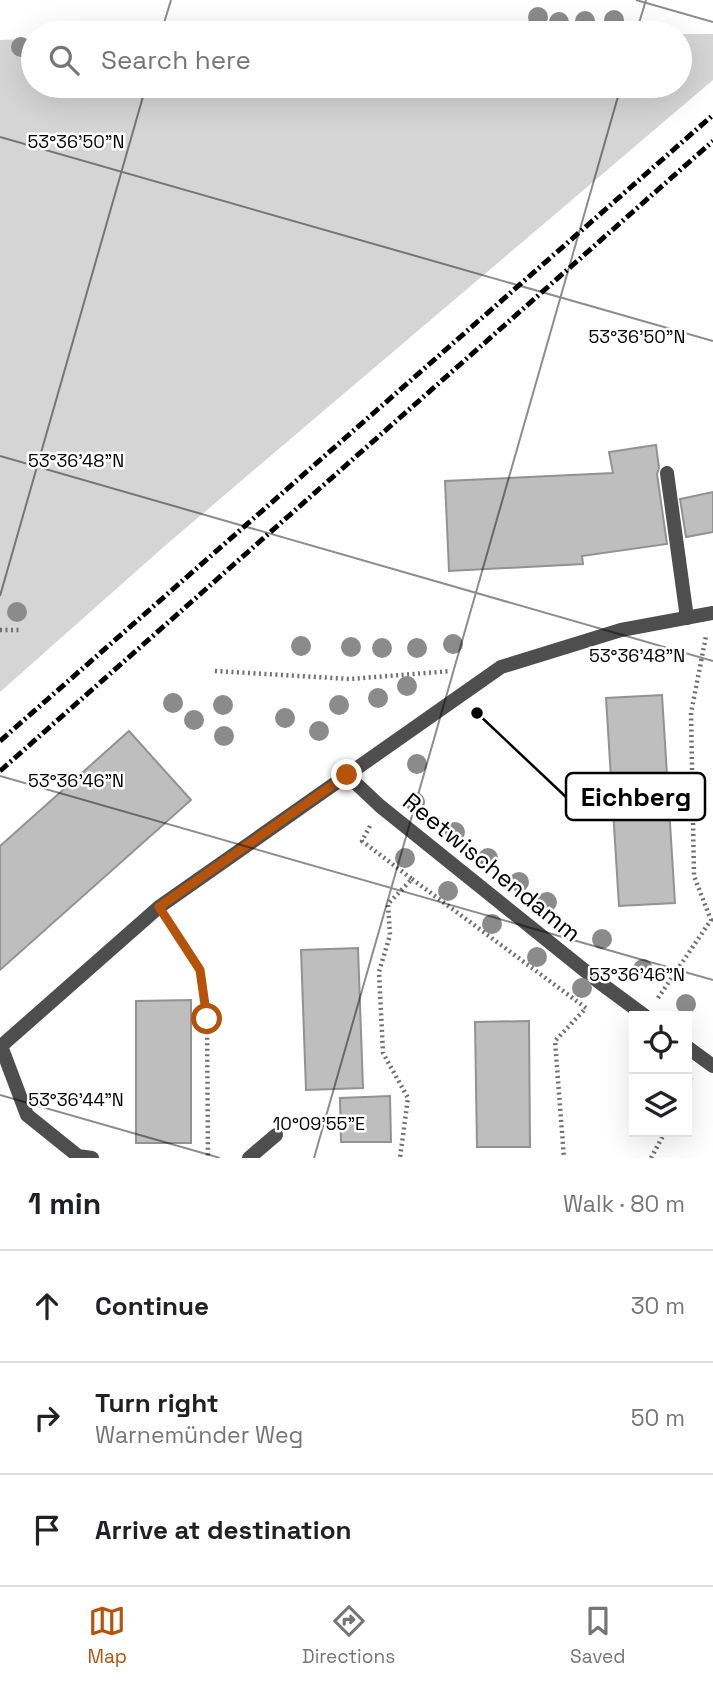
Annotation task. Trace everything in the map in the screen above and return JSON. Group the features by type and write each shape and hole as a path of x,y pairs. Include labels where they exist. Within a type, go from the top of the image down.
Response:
{"street":[{"path":"667,473 687,618"},
{"path":"92,1158 78,1156 27,1115 1,1046 159,907 501,667 621,630 713,613"},
{"name":"Reetwischendamm","path":"347,775 380,806 598,982 649,1011"},
{"path":"692,1051 713,1066"},
{"path":"249,1158 276,1135"}],"path":[{"path":"0,630 20,630"},
{"path":"649,1011 712,919 694,876 691,713 705,646"},
{"path":"215,671 350,679 460,670"},
{"path":"380,806 362,841 586,1008 555,1041 564,1158"},
{"path":"400,1158 408,1098 383,1053 379,972 390,935 387,904 412,879"},
{"path":"159,907 200,970 207,1019 208,1158"},
{"path":"651,1158 662,1137"}],"shaded area":[{"path":"692,34 713,34 713,80 692,98"},
{"path":"21,39 21,98 692,98 167,544 0,692 0,40"}],"building":[{"path":"656,445 659,468 657,474 667,544 582,556 583,564 449,571 445,481 613,473 609,452"},
{"path":"713,492 713,532 686,537 680,499"},
{"path":"662,695 675,903 619,906 606,698"},
{"path":"129,731 191,800 0,970 0,846"},
{"path":"358,948 363,1088 306,1090 301,950"},
{"path":"191,1000 191,1143 136,1143 136,1001"},
{"path":"529,1021 530,1147 477,1147 475,1022"},
{"path":"390,1096 391,1142 341,1142 340,1098"}],"railway":[{"path":"0,741 713,115"},
{"path":"0,771 713,141"}],"place":[{"name":"Eichberg","path":"477,713"}],"route":[{"path":"207,1019 200,970 159,907 347,775"}]}
